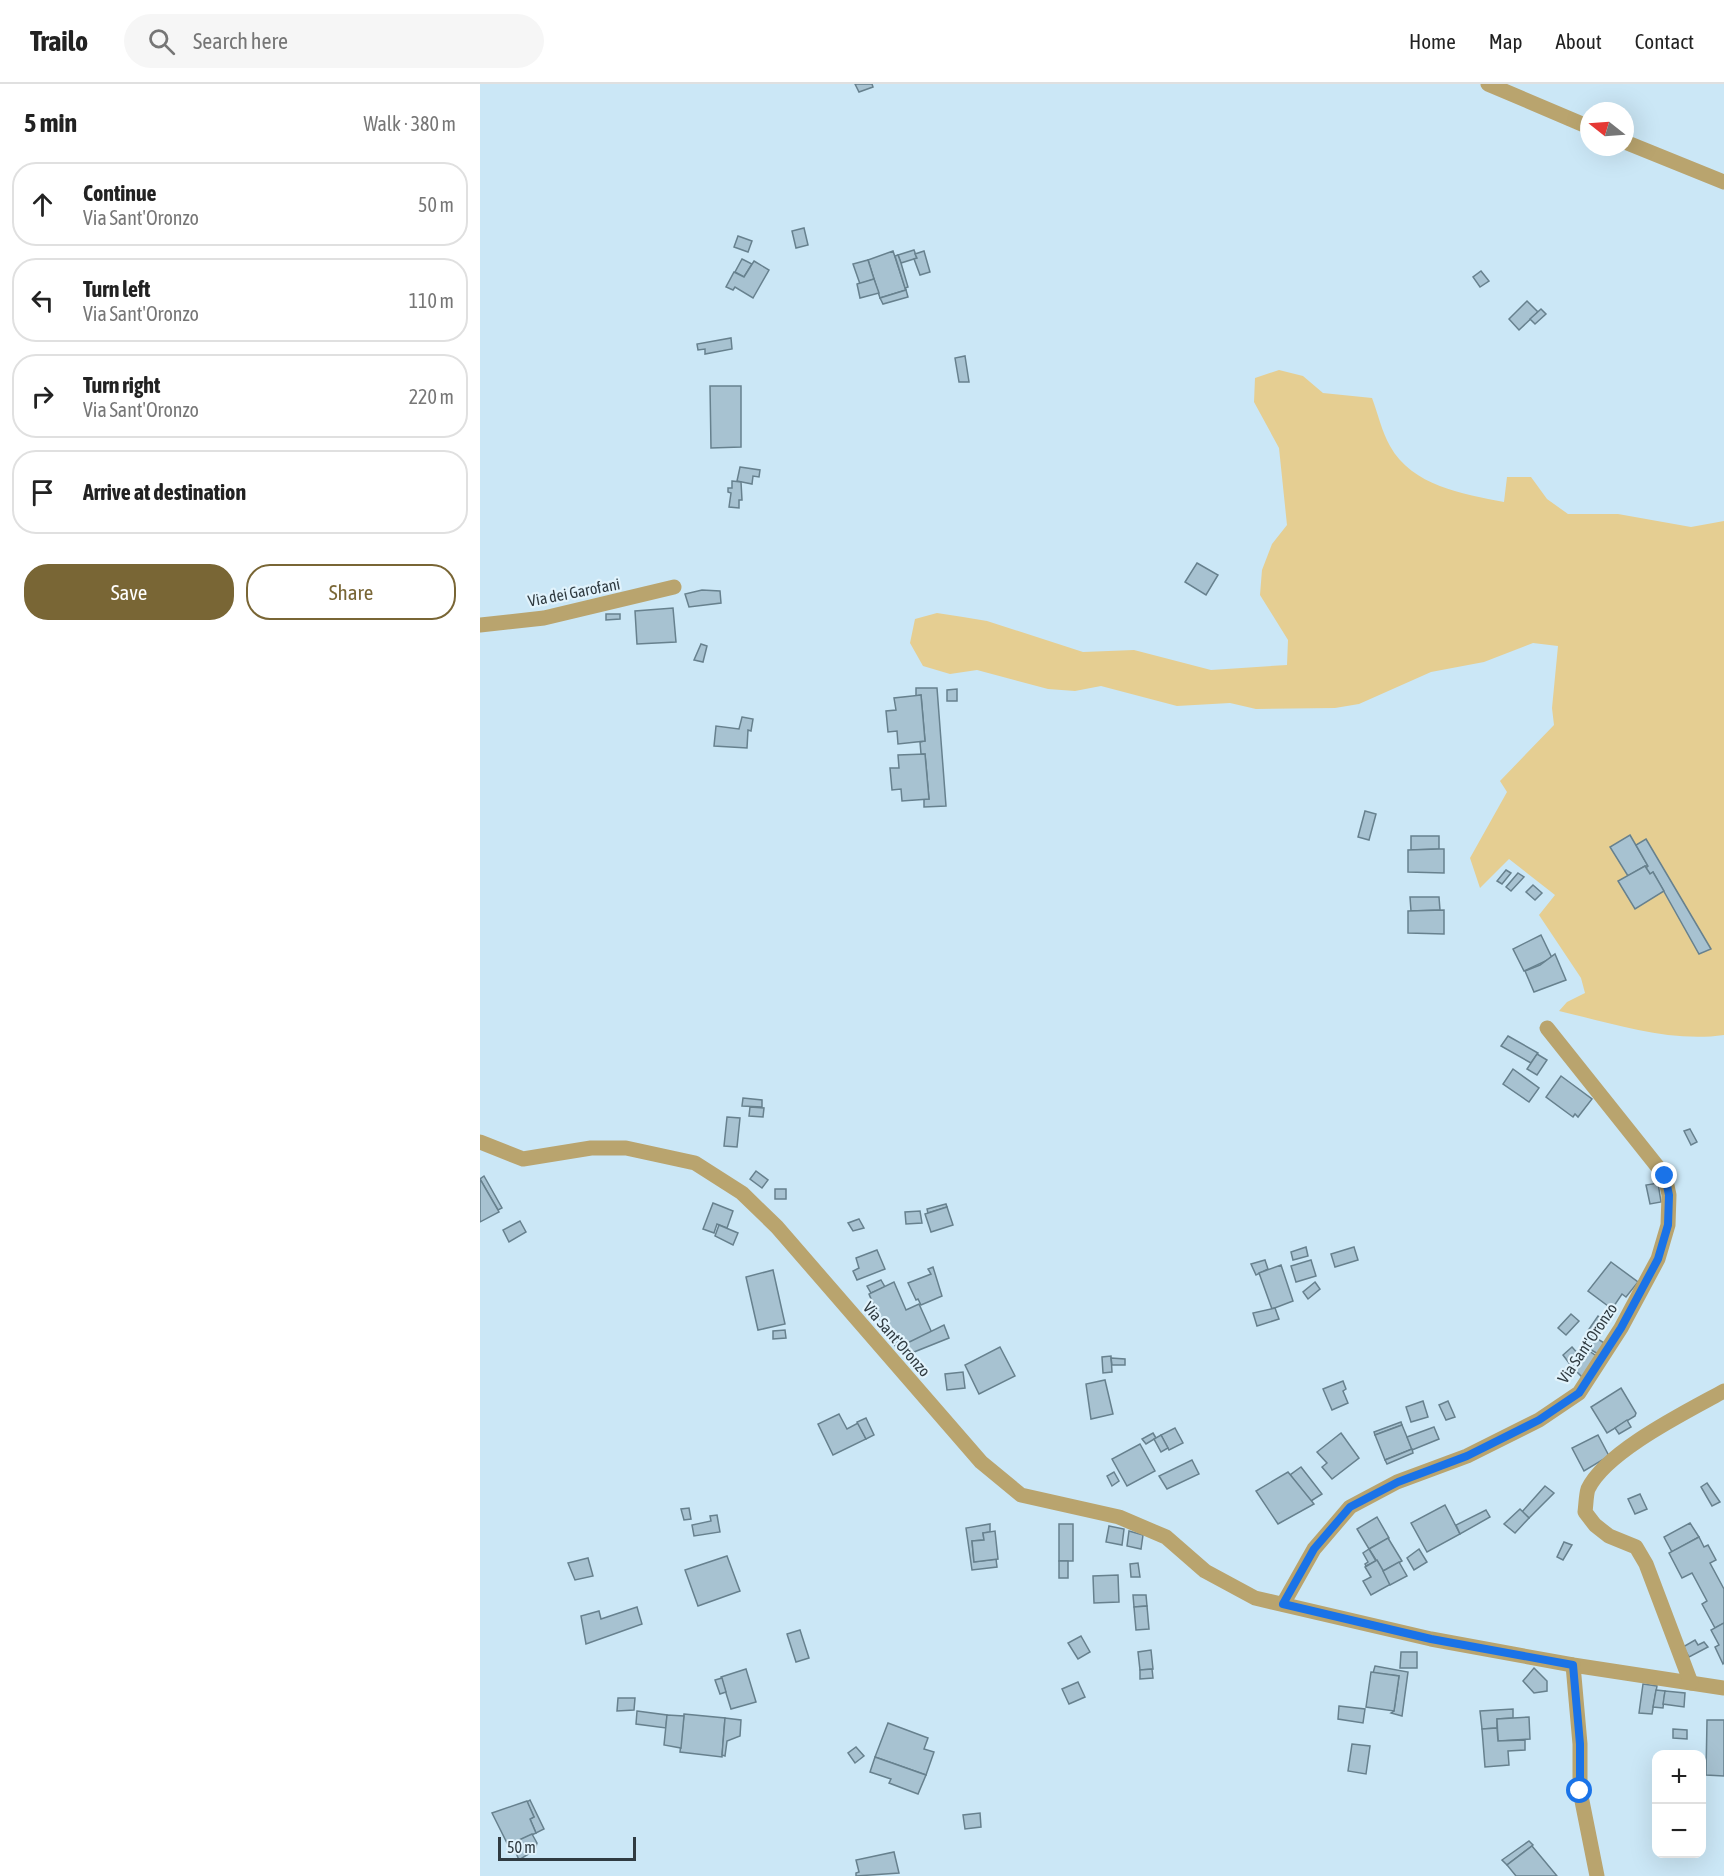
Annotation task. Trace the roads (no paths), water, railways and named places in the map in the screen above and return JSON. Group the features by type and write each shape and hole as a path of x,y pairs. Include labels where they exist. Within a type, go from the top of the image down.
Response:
{"street":[{"path":"1488,84 1580,123"},
{"path":"1634,146 1724,182"},
{"name":"Via dei Garofani","path":"480,625 544,618 674,587"},
{"name":"Via Sant'Oronzo","path":"1283,1604 1314,1549 1350,1507 1398,1482 1467,1456 1518,1430 1579,1393 1621,1328 1658,1259 1668,1225 1669,1195 1665,1176 1547,1028"},
{"name":"Via Sant'Oronzo","path":"480,1142 523,1159 591,1148 626,1148 695,1163 742,1193 777,1227 981,1462 1004,1483 1021,1495 1119,1517 1166,1536 1205,1571 1255,1598 1431,1639 1573,1665 1724,1688"},
{"path":"1691,1683 1646,1564 1636,1547 1609,1536 1595,1525 1585,1512 1588,1489 1610,1462 1667,1423 1724,1391"},
{"path":"1573,1665 1580,1744 1580,1791 1597,1876"}]}
